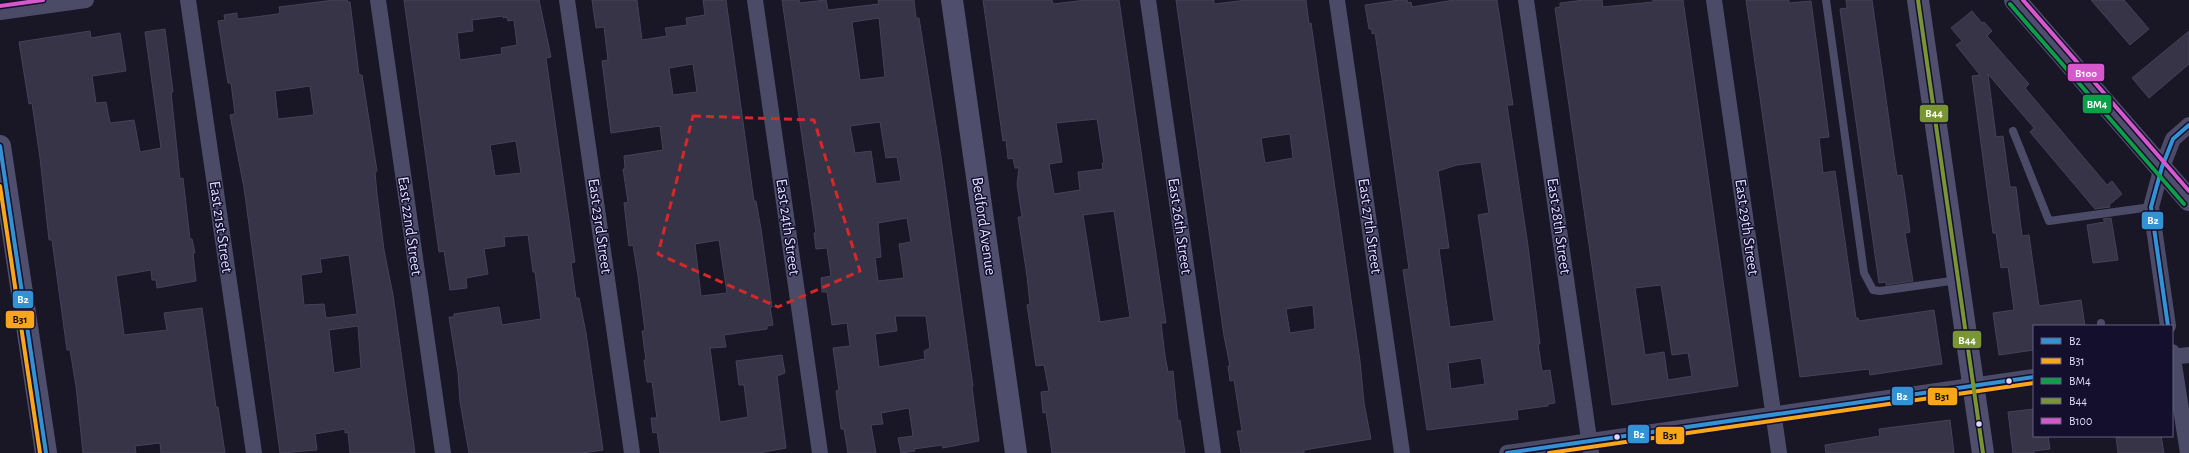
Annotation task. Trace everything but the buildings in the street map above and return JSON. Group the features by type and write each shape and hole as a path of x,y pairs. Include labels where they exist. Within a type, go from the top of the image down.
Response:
{"main road":[{"name":"Bedford Avenue","path":"952,0 1016,453"},
{"path":"1918,0 1983,453"},
{"path":"2015,0 2162,167 2189,200"},
{"path":"0,146 46,453"}],"street":[{"path":"0,12 86,0"},
{"name":"East 21st Street","path":"188,0 254,453"},
{"name":"East 22nd Street","path":"378,0 443,453"},
{"name":"East 23rd Street","path":"567,0 632,453"},
{"name":"East 24th Street","path":"755,0 820,453"},
{"name":"East 26th Street","path":"1148,0 1213,453"},
{"name":"East 27th Street","path":"1337,0 1402,453"},
{"name":"East 28th Street","path":"1526,0 1590,447"},
{"name":"East 29th Street","path":"1714,0 1779,453"},
{"path":"2168,325 2151,207 2162,167 2173,139 2189,125"},
{"path":"2173,355 2189,355"},
{"path":"2173,361 2188,453"},
{"path":"1507,453 1590,447 1774,414 2033,377"}],"lane":[{"path":"1826,0 1864,273 1869,285 1873,290 1880,291 1959,280"},
{"path":"2013,131 2050,220 2151,207"}],"highlighted area":[{"path":"693,116 814,120 860,271 778,307 658,254"}],"transit line":[{"name":"B100","path":"0,6 43,0"},
{"name":"B44","path":"1918,0 1983,453"},
{"name":"B100","path":"2023,0 2189,191"},
{"name":"BM4","path":"2010,4 2184,204"},
{"name":"B2","path":"2168,325 2151,207 2162,167 2173,139 2189,125"},
{"name":"B2","path":"0,146 46,453"},
{"name":"B31","path":"0,186 40,453"},
{"name":"B2","path":"1507,453 2033,377"},
{"name":"B31","path":"1549,453 2033,383"}]}
